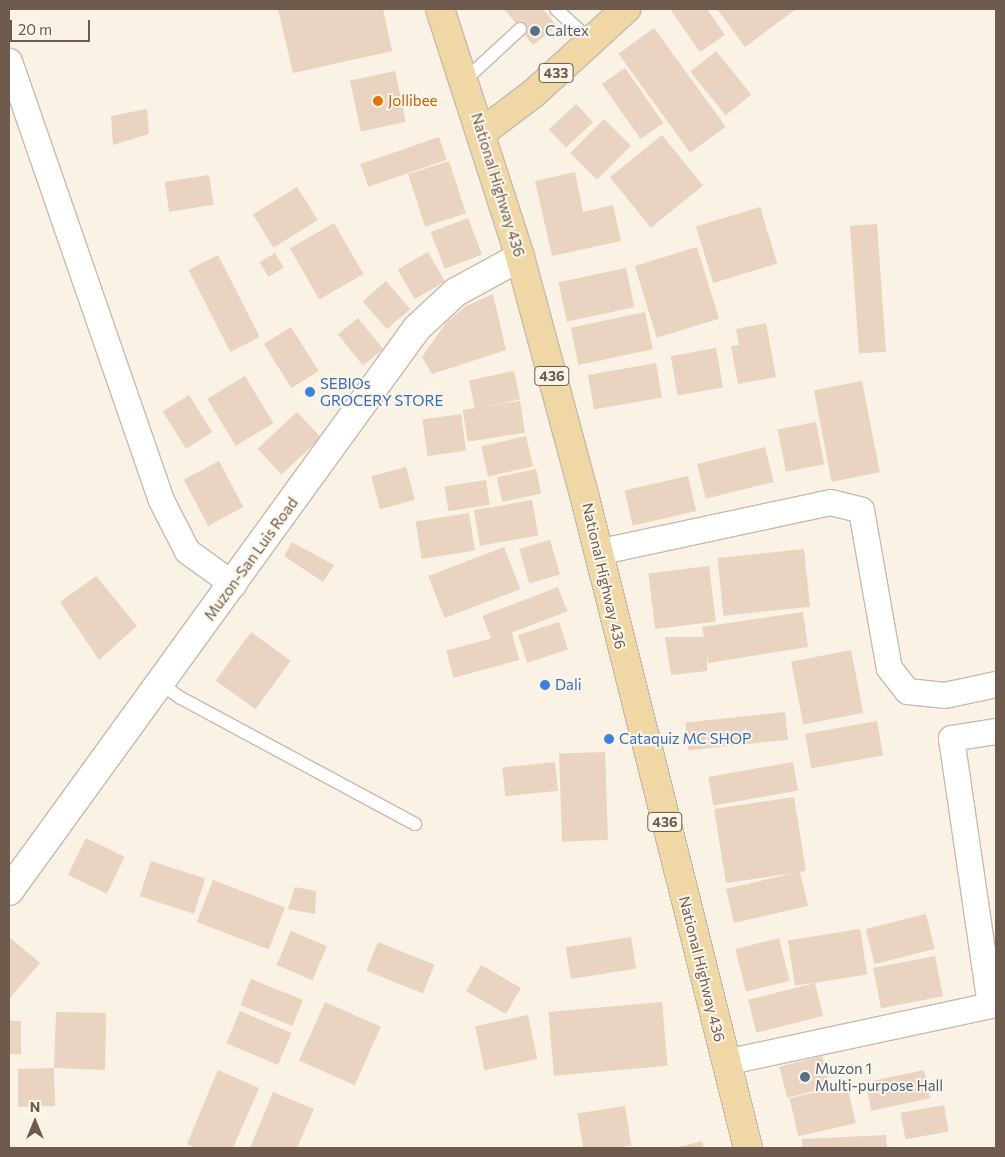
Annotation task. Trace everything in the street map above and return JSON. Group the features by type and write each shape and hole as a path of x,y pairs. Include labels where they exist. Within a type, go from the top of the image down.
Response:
{"main road":[{"name":"National Highway 436","path":"440,9 465,80 520,257 748,1148"},
{"name":"433","path":"482,133 534,93 626,9"},
{"name":"Muzon-San Luis Road","path":"9,891 417,328 456,292 520,257"}],"street":[{"path":"9,60 160,498 186,551 232,584"},
{"path":"597,552 830,502 862,510 889,668 907,691 944,695 996,684"},
{"path":"725,1062 993,1004 951,738 996,731"}],"lane":[{"path":"550,9 592,42"},
{"path":"465,80 520,28"},
{"path":"160,683 181,698 415,824"}],"building":[{"path":"278,9 383,9 392,51 293,73"},
{"path":"543,9 557,26 533,45 505,10"},
{"path":"670,9 707,9 725,35 700,52"},
{"path":"717,9 796,9 745,47"},
{"path":"654,28 726,127 690,153 618,54"},
{"path":"716,51 751,95 726,115 690,72"},
{"path":"625,68 663,123 640,139 602,84"},
{"name":"Jollibee","path":"395,71 406,122 361,131 350,81"},
{"path":"576,104 593,122 566,148 549,129"},
{"path":"147,109 149,134 113,145 111,116"},
{"path":"604,119 631,146 597,180 570,153"},
{"path":"662,135 703,186 651,228 610,177"},
{"path":"439,137 447,160 368,187 361,164"},
{"path":"449,161 466,213 425,227 408,174"},
{"path":"575,172 583,212 613,205 621,241 552,256 535,181"},
{"path":"209,175 214,205 169,212 165,182"},
{"path":"297,187 318,220 274,248 253,215"},
{"path":"760,207 777,263 713,283 696,227"},
{"path":"468,218 482,254 445,269 431,232"},
{"path":"334,223 364,274 319,300 290,249"},
{"path":"877,224 886,352 859,354 850,226"},
{"path":"697,247 719,319 657,338 635,266"},
{"path":"428,252 445,281 415,299 398,270"},
{"path":"275,253 284,268 268,277 260,262"},
{"path":"218,255 260,337 230,352 189,270"},
{"path":"626,268 634,307 567,321 559,282"},
{"path":"386,281 410,309 387,329 363,301"},
{"path":"493,294 506,350 432,374 422,357 446,323 466,306"},
{"path":"645,312 653,349 579,365 571,328"},
{"path":"358,318 383,349 363,365 338,334"},
{"path":"766,323 776,377 738,384 731,346 739,345 736,329"},
{"path":"291,327 319,371 291,388 264,344"},
{"path":"716,348 723,387 678,395 671,356"},
{"path":"656,363 662,397 594,409 588,375"},
{"path":"514,371 520,399 475,409 469,381"},
{"path":"245,376 273,423 236,446 207,399"},
{"path":"862,381 880,472 832,482 814,390"},
{"path":"189,395 212,432 186,449 163,411"},
{"path":"520,401 525,433 468,442 463,410"},
{"path":"297,412 321,438 281,474 258,449"},
{"path":"461,414 466,451 428,456 422,419"},
{"path":"816,422 824,464 786,472 778,429"},
{"path":"526,436 533,466 488,477 481,446"},
{"path":"765,447 774,482 706,499 697,464"},
{"path":"219,461 243,507 208,526 184,480"},
{"path":"406,467 415,500 380,509 371,476"},
{"path":"536,469 541,493 502,502 497,477"},
{"path":"688,476 696,511 633,526 625,491"},
{"path":"486,480 490,505 448,511 445,487"},
{"path":"532,500 538,535 480,546 474,510"},
{"path":"469,513 475,551 422,559 416,521"},
{"path":"550,540 560,575 529,583 519,549"},
{"path":"292,542 334,565 323,582 284,556"},
{"path":"504,547 520,589 445,618 428,576"},
{"path":"804,549 810,607 724,616 717,558"},
{"path":"709,566 716,622 655,629 648,573"},
{"path":"96,576 137,626 99,660 60,602"},
{"path":"558,587 567,611 492,640 482,616"},
{"path":"803,612 808,647 708,663 707,653 707,671 671,675 665,637 704,637 702,627"},
{"path":"559,622 568,650 527,663 518,635"},
{"path":"251,632 291,661 255,709 216,681"},
{"path":"512,633 519,660 454,678 446,651"},
{"path":"851,650 863,713 803,724 791,662"},
{"path":"785,712 788,740 688,750 686,722"},
{"path":"877,721 883,755 811,768 805,734"},
{"path":"605,752 608,840 562,842 559,754"},
{"path":"555,762 558,791 505,796 502,768"},
{"path":"793,762 798,791 713,805 708,777"},
{"path":"794,797 806,871 800,872 808,906 734,923 726,889 794,873 726,883 714,809"},
{"path":"86,838 125,857 107,894 68,875"},
{"path":"151,861 205,879 194,914 140,896"},
{"path":"213,880 285,908 269,950 197,922"},
{"path":"295,887 316,891 315,914 288,909"},
{"path":"926,914 935,949 875,964 866,929"},
{"path":"860,929 867,974 795,986 788,940"},
{"path":"291,931 327,946 312,980 277,965"},
{"path":"9,937 40,963 9,999"},
{"path":"631,937 636,969 571,979 566,947"},
{"path":"779,938 790,981 746,992 735,949"},
{"path":"378,942 435,965 423,994 366,971"},
{"path":"935,956 943,996 881,1008 873,968"},
{"path":"481,965 521,988 506,1014 466,991"},
{"path":"251,979 303,1000 292,1026 241,1005"},
{"path":"815,983 823,1016 756,1033 748,1000"},
{"path":"325,1002 381,1027 355,1085 299,1060"},
{"path":"662,1002 668,1066 554,1076 548,1012"},
{"path":"240,1011 292,1033 278,1065 226,1043"},
{"path":"56,1012 106,1013 105,1070 54,1068"},
{"path":"528,1015 537,1059 485,1070 475,1026"},
{"path":"9,1021 21,1021 21,1054 9,1054"},
{"name":"Muzon 1 Multi-purpose Hall","path":"822,1056 830,1087 787,1098 779,1067"},
{"path":"54,1068 55,1106 18,1107 18,1069"},
{"path":"218,1070 259,1088 233,1148 196,1148 187,1144"},
{"path":"924,1070 930,1098 871,1111 865,1082"},
{"path":"847,1085 856,1123 798,1136 790,1098"},
{"path":"273,1092 314,1109 297,1148 250,1148"},
{"path":"944,1105 949,1132 905,1139 901,1113"},
{"path":"625,1106 631,1146 616,1148 583,1148 578,1114"},
{"path":"886,1135 887,1148 802,1148 802,1139"},
{"path":"702,1141 704,1148 675,1148"}],"place":[{"name":"Caltex","path":"535,31"},
{"name":"Jollibee","path":"378,101"},
{"name":"SEBIOs GROCERY STORE","path":"310,392"},
{"name":"Dali","path":"545,685"},
{"name":"Cataquiz MC SHOP","path":"609,739"},
{"name":"Muzon 1 Multi-purpose Hall","path":"805,1077"}]}
